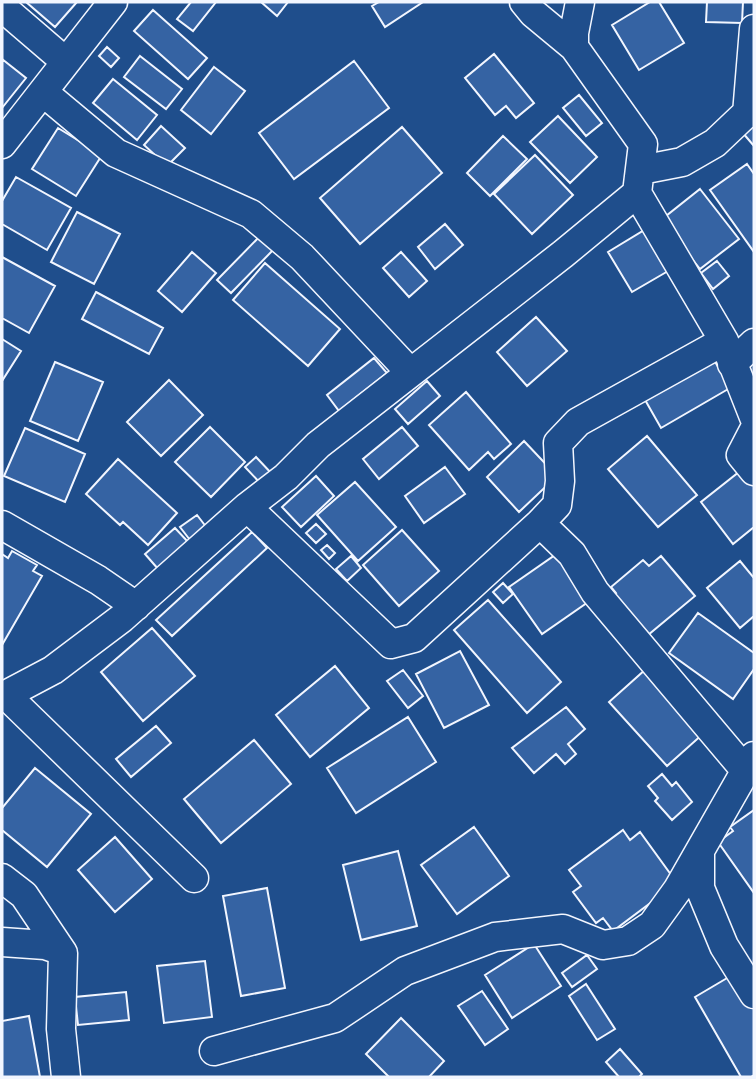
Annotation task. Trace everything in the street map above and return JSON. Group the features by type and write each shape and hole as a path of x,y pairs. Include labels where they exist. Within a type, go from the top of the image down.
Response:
{"street":[{"path":"2,144 113,2"},
{"path":"529,7 575,2"},
{"path":"574,47 580,2"},
{"path":"2,7 66,62"},
{"path":"529,7 574,47 643,145 639,181 728,353 754,417"},
{"path":"194,878 4,696 53,670 136,606 247,507 286,477 317,445 563,254 639,181 682,162 715,143 750,110 754,29"},
{"path":"43,92 116,153 251,214 302,257 410,372"},
{"path":"247,507 391,644 414,638 557,505 560,481 558,443 578,422 754,343"},
{"path":"754,430 741,455 754,471"},
{"path":"214,1051 335,1018 405,971 495,937 563,929 603,945 628,941 652,925 689,888 700,851 750,763 595,592 572,554 540,523"},
{"path":"2,525 98,580 136,606"},
{"path":"2,878 24,895 63,953 61,1029 66,1077"},
{"path":"689,888 754,994"},
{"path":"2,942 45,945 60,950"}],"building":[{"path":"26,2 77,2 55,27"},
{"path":"191,2 216,2 193,31 177,19"},
{"path":"261,2 288,2 277,16"},
{"path":"379,2 423,2 385,27 372,6"},
{"path":"650,2 659,2 684,43 639,70 612,25"},
{"path":"707,2 743,2 742,23 706,22"},
{"path":"153,10 207,58 188,79 134,31"},
{"path":"107,47 119,58 111,67 99,56"},
{"path":"494,54 534,103 516,118 506,106 495,115 465,78"},
{"path":"140,56 182,89 166,109 124,77"},
{"path":"2,59 26,78 2,108"},
{"path":"354,61 389,108 294,179 259,133"},
{"path":"214,67 245,91 211,134 181,110"},
{"path":"113,79 157,115 137,140 93,103"},
{"path":"579,95 602,123 586,136 563,108"},
{"path":"558,116 597,157 570,183 530,142"},
{"path":"754,121 754,146 742,132"},
{"path":"161,126 185,148 167,166 144,145"},
{"path":"402,127 442,173 360,244 320,198"},
{"path":"58,128 102,155 76,196 32,169"},
{"path":"503,136 527,159 490,196 467,173"},
{"path":"535,155 573,195 532,234 494,194"},
{"path":"747,164 754,174 754,252 710,190"},
{"path":"16,177 71,208 47,250 2,224 2,201"},
{"path":"700,189 739,239 700,269 661,220"},
{"path":"77,212 120,234 94,284 51,262"},
{"path":"445,224 463,245 435,269 418,247"},
{"path":"651,226 675,267 632,292 608,252"},
{"path":"263,233 276,247 231,293 217,280"},
{"path":"192,252 216,273 182,312 158,291"},
{"path":"401,252 427,281 409,297 383,268"},
{"path":"2,257 55,286 29,333 2,318"},
{"path":"717,261 729,276 713,289 701,273"},
{"path":"265,263 340,329 308,366 233,300"},
{"path":"96,292 163,328 149,354 82,319"},
{"path":"536,317 567,351 527,386 497,352"},
{"path":"2,339 21,351 2,381"},
{"path":"374,358 387,373 339,411 327,395"},
{"path":"713,358 730,388 661,428 644,398"},
{"path":"55,362 103,382 78,441 30,421"},
{"path":"169,380 203,415 161,456 127,422"},
{"path":"427,381 440,396 408,424 395,409"},
{"path":"466,392 511,444 494,459 488,452 469,470 429,425"},
{"path":"210,427 245,462 211,497 175,462"},
{"path":"402,427 418,446 379,479 363,459"},
{"path":"25,428 85,454 65,502 4,476"},
{"path":"647,436 697,495 658,527 608,469"},
{"path":"524,441 557,476 519,512 487,477"},
{"path":"256,457 273,475 262,485 245,467"},
{"path":"118,459 177,513 148,545 123,522 120,525 86,494"},
{"path":"445,467 465,494 424,523 405,496"},
{"path":"744,468 754,482 754,527 733,544 701,502"},
{"path":"316,476 334,496 301,527 282,507"},
{"path":"355,482 396,527 358,561 317,515"},
{"path":"197,515 207,528 190,540 180,527"},
{"path":"316,524 326,534 316,543 306,533"},
{"path":"175,528 189,543 159,570 145,554"},
{"path":"402,530 439,571 399,606 363,565"},
{"path":"252,532 267,548 172,636 156,620"},
{"path":"327,545 335,553 329,559 321,550"},
{"path":"12,551 37,565 33,571 42,576 2,645 2,554 8,558"},
{"path":"558,553 591,600 542,634 509,587"},
{"path":"351,556 361,568 347,581 336,569"},
{"path":"661,556 695,596 642,640 608,599 616,593 611,587 643,560 649,566"},
{"path":"740,561 754,578 754,616 740,628 707,588"},
{"path":"503,583 513,594 503,603 493,592"},
{"path":"488,600 561,682 527,713 454,630"},
{"path":"698,613 754,653 754,669 733,699 669,653"},
{"path":"152,628 195,676 143,721 101,672"},
{"path":"460,651 489,705 444,728 416,674"},
{"path":"335,666 369,708 310,757 276,715"},
{"path":"646,669 704,733 667,766 609,702"},
{"path":"403,670 423,696 408,708 387,681"},
{"path":"566,707 585,729 568,744 576,754 565,764 556,754 534,773 512,748"},
{"path":"408,717 436,762 356,813 327,768"},
{"path":"156,726 171,743 131,777 116,759"},
{"path":"254,740 291,784 221,843 184,799"},
{"path":"35,768 91,814 47,867 2,830 2,808"},
{"path":"662,774 672,786 676,782 692,802 672,820 655,801 658,798 648,786"},
{"path":"754,810 754,893 718,842 733,831 730,827"},
{"path":"474,827 509,876 457,914 421,865"},
{"path":"623,830 630,840 640,832 677,883 613,931 603,918 596,923 573,892 581,886 569,870"},
{"path":"115,837 152,879 115,912 78,870"},
{"path":"398,851 417,926 361,940 343,865"},
{"path":"267,888 285,988 241,996 223,896"},
{"path":"534,944 561,986 512,1018 485,975"},
{"path":"587,955 597,969 572,987 562,973"},
{"path":"205,961 212,1017 164,1023 157,966"},
{"path":"739,971 754,997 754,1075 751,1077 741,1077 695,997"},
{"path":"586,984 615,1029 597,1040 569,996"},
{"path":"482,991 508,1029 485,1045 458,1006"},
{"path":"126,992 129,1020 78,1025 75,997"},
{"path":"29,1016 40,1077 2,1077 2,1021"},
{"path":"401,1018 444,1061 429,1077 389,1077 366,1054"},
{"path":"620,1049 642,1074 639,1077 619,1077 606,1062"}]}
